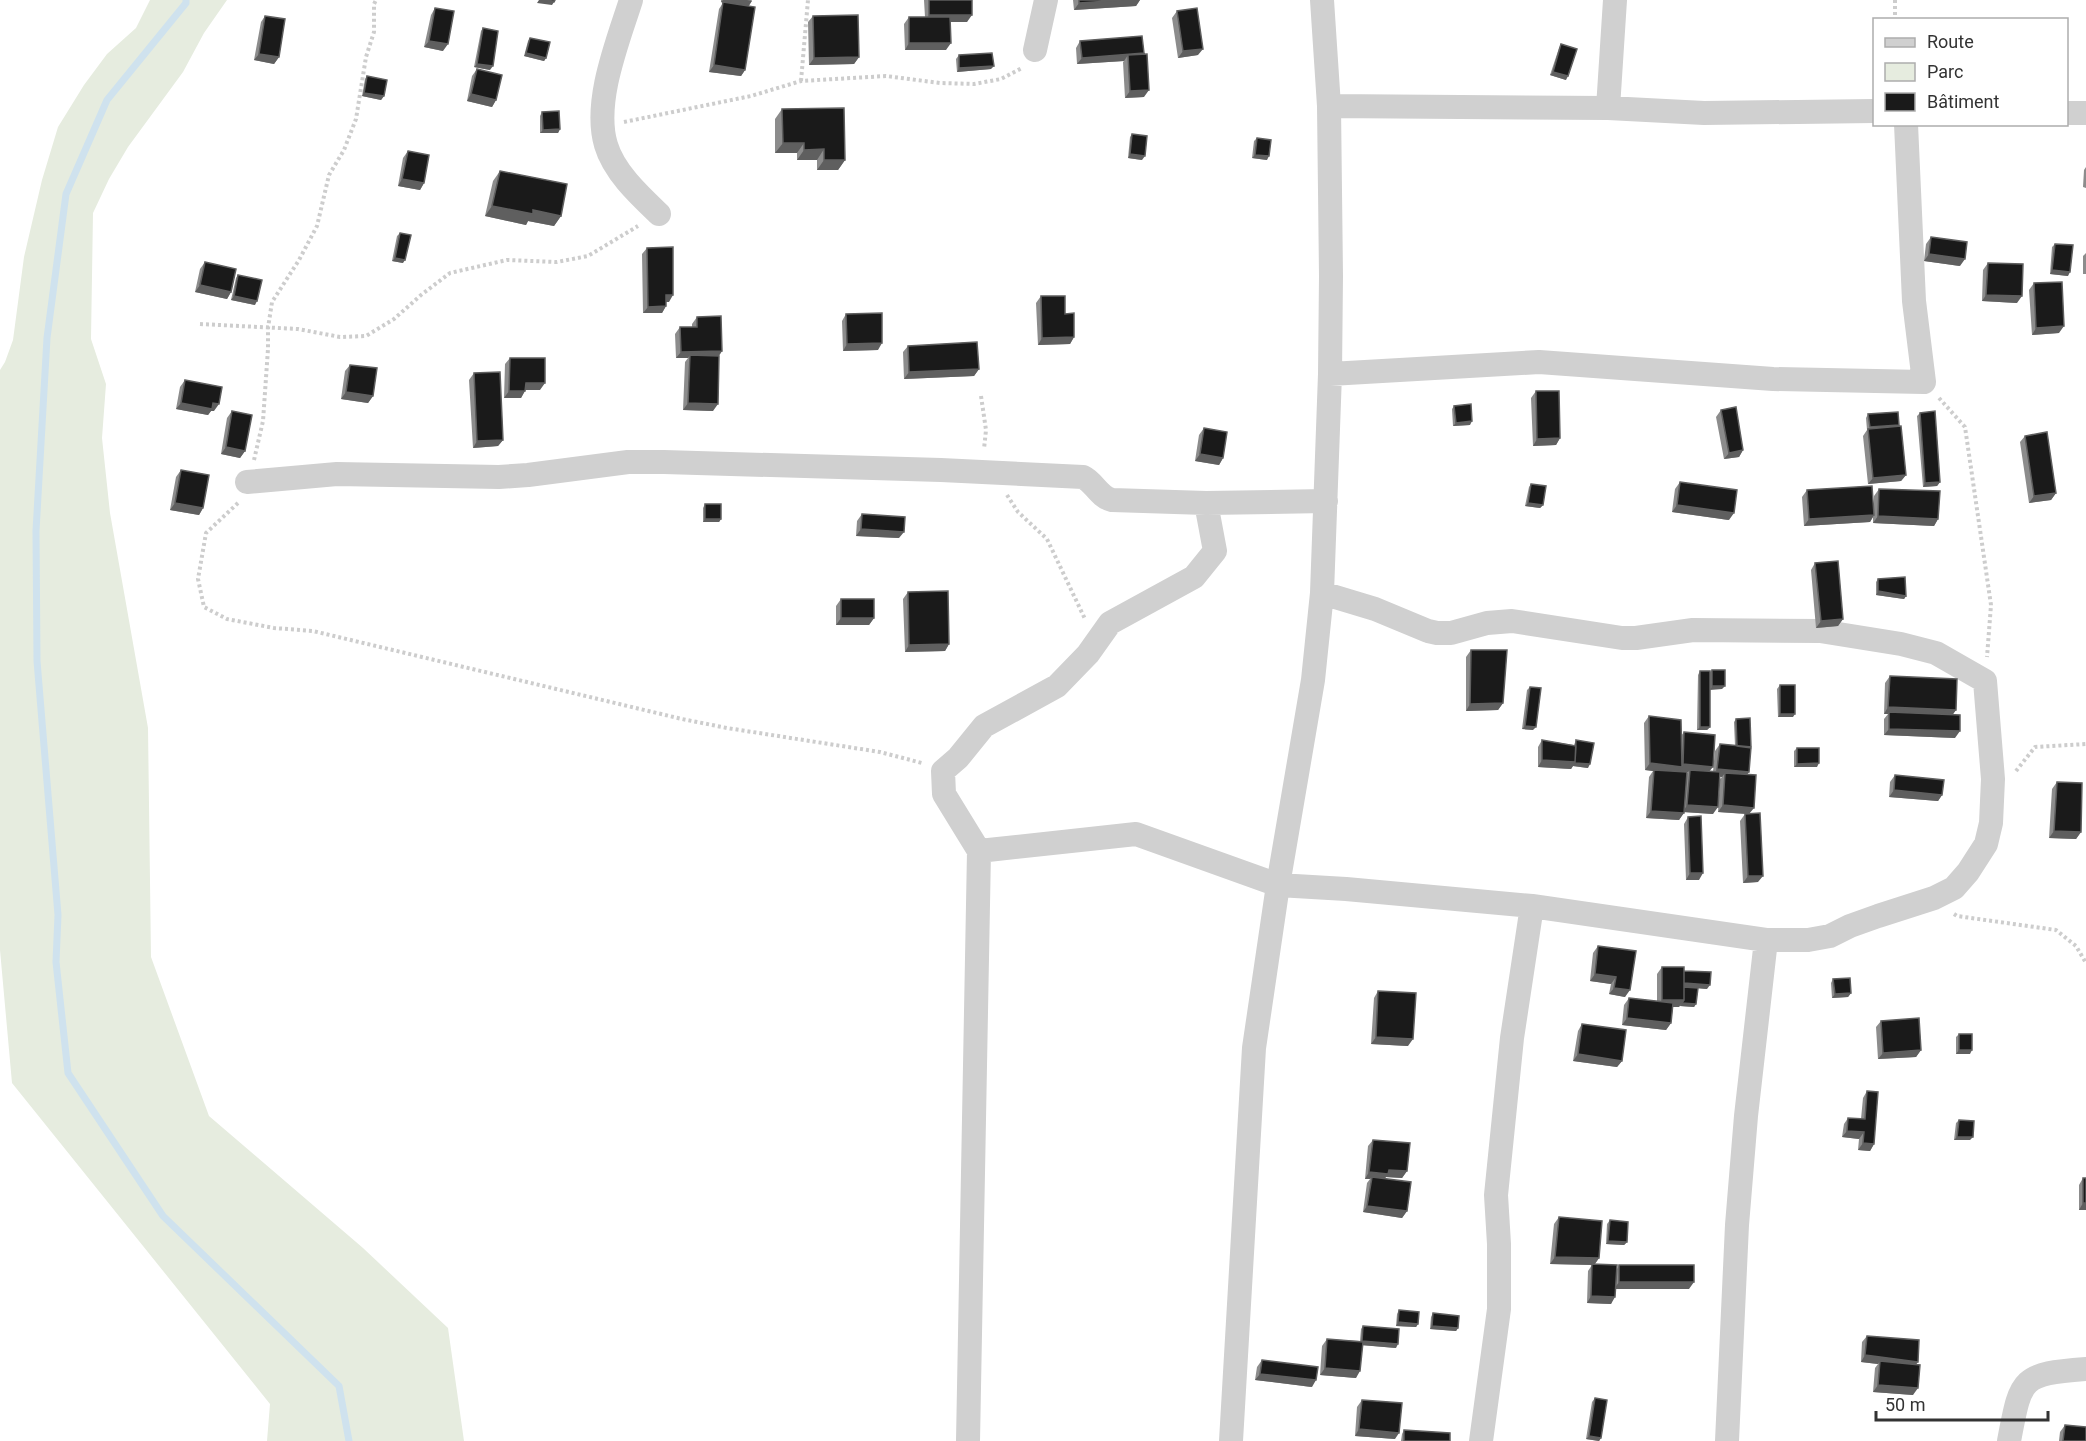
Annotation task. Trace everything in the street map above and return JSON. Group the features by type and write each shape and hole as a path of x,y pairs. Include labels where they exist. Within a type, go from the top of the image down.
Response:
{"street":[{"path":"631,0 609,72 603,126 606,145 614,161 634,189 659,214"},
{"path":"1035,50 1046,0"},
{"path":"1231,1441 1254,1048 1278,885 1313,680 1322,592 1330,374 1329,106 1322,0"},
{"path":"1608,108 1615,0"},
{"path":"1329,106 1608,108 1704,113 1873,111"},
{"path":"2068,113 2086,113"},
{"path":"1330,374 1539,363 1773,379 1924,382 1914,301 1906,126"},
{"path":"247,482 336,474 499,477 637,462 993,471 1083,477 1088,479 1105,498 1112,500 1206,503 1326,501"},
{"path":"968,1441 980,851 944,794 943,771 958,758 984,726 1057,686 1088,654 1110,623 1194,577 1215,551 1206,503"},
{"path":"980,851 1136,834 1278,885 1346,888 1532,906 1766,940 1808,940 1830,936 1869,919 1934,898 1954,888 1968,872 1986,844 1991,823 1993,779 1985,681 1936,653 1901,644 1820,632 1693,630 1622,638 1512,621 1487,623 1451,633 1437,633 1322,592"},
{"path":"1481,1441 1499,1309 1497,1184 1512,1038 1532,906"},
{"path":"1727,1441 1738,1214 1746,1116 1766,940"},
{"path":"2009,1441 2020,1390 2031,1379 2043,1373 2086,1369"}],"path":[{"path":"376,0 374,32 366,57 356,119 344,150 330,175 317,226 273,302 268,328 263,421 244,498 206,533 198,579 204,607 227,619 274,628 313,631 682,719 880,752 910,758 943,771"},
{"path":"801,81 808,0"},
{"path":"1894,0 1895,18"},
{"path":"603,126 751,96 801,81 886,76 940,83 974,84 1001,79 1017,72 1025,66 1035,50"},
{"path":"200,324 298,329 340,337 366,336 394,319 450,273 507,260 557,262 588,256 659,214"},
{"path":"1924,382 1965,427 1991,604 1985,681"},
{"path":"981,396 986,430 983,455 1018,512 1047,539 1088,625 1088,654"},
{"path":"1993,779 2012,776 2035,747 2086,744"},
{"path":"1934,898 1957,916 2056,930 2076,946 2086,963"}],"green space":[{"path":"150,0 227,0 204,33 183,72 128,147 93,213 91,339 106,384 102,438 110,513 148,728 151,957 209,1116 363,1248 448,1328 464,1441 267,1441 270,1404 12,1083 0,950 0,370 13,340 24,257 42,180 58,127 84,85 107,54 136,28"}],"building":[{"path":"929,0 972,0 972,15 929,15"},
{"path":"1079,0 1124,0 1079,3"},
{"path":"723,2 755,7 745,70 714,65"},
{"path":"435,8 454,11 448,44 429,41"},
{"path":"1197,8 1203,49 1183,51 1177,11"},
{"path":"858,15 859,57 814,58 813,16"},
{"path":"265,16 285,19 279,57 259,54"},
{"path":"909,17 950,17 951,43 909,43"},
{"path":"483,28 498,31 493,66 477,64"},
{"path":"1142,36 1144,53 1082,58 1080,41"},
{"path":"530,38 550,42 546,58 526,53"},
{"path":"1561,44 1577,49 1568,76 1553,72"},
{"path":"992,53 994,66 959,68 959,55"},
{"path":"1147,54 1149,90 1130,91 1128,55"},
{"path":"477,69 502,75 496,100 471,94"},
{"path":"367,76 387,80 384,96 364,93"},
{"path":"844,108 845,160 824,160 824,149 804,150 804,143 783,143 782,109"},
{"path":"559,111 560,129 543,130 542,112"},
{"path":"1132,134 1147,136 1145,156 1130,154"},
{"path":"1257,138 1271,140 1269,156 1255,155"},
{"path":"408,151 429,155 424,183 402,179"},
{"path":"500,171 567,184 561,216 533,210 533,214 492,206"},
{"path":"400,233 411,235 405,260 395,258"},
{"path":"1931,237 1967,242 1965,259 1929,254"},
{"path":"2055,244 2073,245 2070,272 2052,270"},
{"path":"673,247 673,295 666,295 666,306 648,307 647,248"},
{"path":"205,262 236,269 231,292 200,285"},
{"path":"1988,263 2023,264 2022,296 1986,295"},
{"path":"238,275 262,280 257,301 234,296"},
{"path":"2062,282 2064,326 2036,328 2034,283"},
{"path":"1041,296 1065,296 1065,314 1074,313 1074,337 1042,338"},
{"path":"882,313 882,343 847,344 846,314"},
{"path":"721,316 722,351 681,352 680,327 697,327 697,317"},
{"path":"977,342 979,369 909,372 908,346"},
{"path":"690,355 719,356 718,404 688,403"},
{"path":"510,358 545,358 545,383 526,383 525,391 509,391"},
{"path":"350,365 377,368 373,396 346,392"},
{"path":"500,372 503,440 477,441 474,373"},
{"path":"185,380 222,387 219,404 213,403 212,409 181,403"},
{"path":"1536,391 1559,391 1560,438 1537,439"},
{"path":"1471,404 1472,421 1456,423 1454,406"},
{"path":"1736,407 1743,450 1729,453 1721,410"},
{"path":"232,411 252,415 245,451 226,447"},
{"path":"1935,411 1940,482 1925,483 1920,413"},
{"path":"1898,412 1899,425 1870,427 1868,414"},
{"path":"1901,426 1906,475 1873,478 1868,429"},
{"path":"1204,428 1227,432 1223,458 1200,454"},
{"path":"2047,432 2056,493 2034,496 2025,436"},
{"path":"181,470 209,475 203,508 175,503"},
{"path":"1680,482 1737,490 1734,513 1677,505"},
{"path":"1531,484 1546,486 1543,505 1528,503"},
{"path":"1872,486 1874,515 1809,519 1807,490"},
{"path":"1879,489 1940,491 1938,519 1878,516"},
{"path":"705,504 721,504 721,519 705,519"},
{"path":"862,514 905,517 904,532 861,529"},
{"path":"1838,561 1843,619 1821,621 1815,563"},
{"path":"1905,577 1906,596 1878,591 1878,579"},
{"path":"948,591 949,644 909,645 908,592"},
{"path":"841,599 874,599 874,618 841,618"},
{"path":"1471,650 1507,650 1503,703 1470,704"},
{"path":"1712,670 1725,670 1725,686 1712,686"},
{"path":"1700,671 1710,671 1710,727 1700,727"},
{"path":"1890,676 1957,679 1956,710 1888,707"},
{"path":"1780,685 1795,685 1795,714 1780,714"},
{"path":"1530,687 1541,688 1536,727 1525,726"},
{"path":"1889,712 1960,715 1960,731 1889,729"},
{"path":"1649,716 1681,720 1682,767 1650,763"},
{"path":"1750,718 1751,748 1737,746 1736,719"},
{"path":"1684,732 1715,735 1713,767 1683,764"},
{"path":"1542,740 1576,746 1575,762 1542,760"},
{"path":"1576,740 1594,743 1590,764 1575,763"},
{"path":"1720,744 1751,747 1749,772 1717,769"},
{"path":"1797,748 1819,748 1819,763 1797,764"},
{"path":"1654,770 1687,772 1684,813 1651,811"},
{"path":"1690,770 1720,772 1718,807 1687,805"},
{"path":"1725,773 1756,775 1754,808 1723,805"},
{"path":"1895,775 1944,780 1942,795 1894,790"},
{"path":"2057,782 2082,783 2081,832 2054,831"},
{"path":"1760,813 1763,876 1748,876 1745,814"},
{"path":"1701,816 1703,873 1690,873 1688,817"},
{"path":"1598,946 1636,951 1630,990 1614,988 1616,977 1595,974"},
{"path":"1662,967 1684,967 1684,1000 1662,1000"},
{"path":"1684,971 1711,972 1710,985 1684,983"},
{"path":"1850,978 1851,993 1835,994 1833,979"},
{"path":"1684,987 1698,988 1696,1004 1682,1003"},
{"path":"1378,991 1416,993 1413,1039 1376,1037"},
{"path":"1629,998 1673,1003 1671,1023 1627,1018"},
{"path":"1919,1018 1921,1050 1883,1053 1881,1021"},
{"path":"1582,1024 1626,1030 1622,1061 1578,1054"},
{"path":"1959,1034 1972,1034 1972,1050 1959,1050"},
{"path":"1867,1091 1878,1092 1874,1144 1863,1143 1864,1132 1847,1131 1848,1118 1865,1119"},
{"path":"1959,1120 1974,1121 1973,1137 1957,1137"},
{"path":"1373,1140 1410,1143 1407,1171 1389,1170 1388,1174 1369,1172"},
{"path":"1372,1177 1411,1182 1407,1211 1367,1206"},
{"path":"2083,1178 2086,1178 2086,1203 2083,1203"},
{"path":"1559,1217 1602,1221 1599,1258 1555,1257"},
{"path":"1610,1220 1628,1222 1627,1242 1608,1241"},
{"path":"1592,1264 1617,1265 1615,1297 1591,1296"},
{"path":"1619,1265 1694,1265 1694,1282 1619,1282"},
{"path":"1399,1310 1419,1312 1418,1324 1398,1322"},
{"path":"1433,1313 1459,1316 1458,1328 1432,1326"},
{"path":"1363,1326 1399,1329 1398,1344 1362,1341"},
{"path":"1867,1336 1919,1340 1918,1362 1865,1355"},
{"path":"1327,1339 1363,1342 1360,1371 1325,1368"},
{"path":"1262,1360 1318,1367 1316,1380 1260,1374"},
{"path":"1880,1361 1920,1365 1918,1388 1878,1385"},
{"path":"1595,1398 1607,1400 1601,1438 1589,1436"},
{"path":"1362,1400 1402,1403 1399,1433 1359,1429"},
{"path":"2065,1425 2086,1427 2086,1441 2063,1441"},
{"path":"1404,1430 1450,1433 1450,1441 1404,1441"}],"waterway":[{"path":"186,0 186,3 107,100 66,194 47,338 36,531 37,661 58,915 56,962 68,1073 163,1216 339,1386 349,1441"}]}
